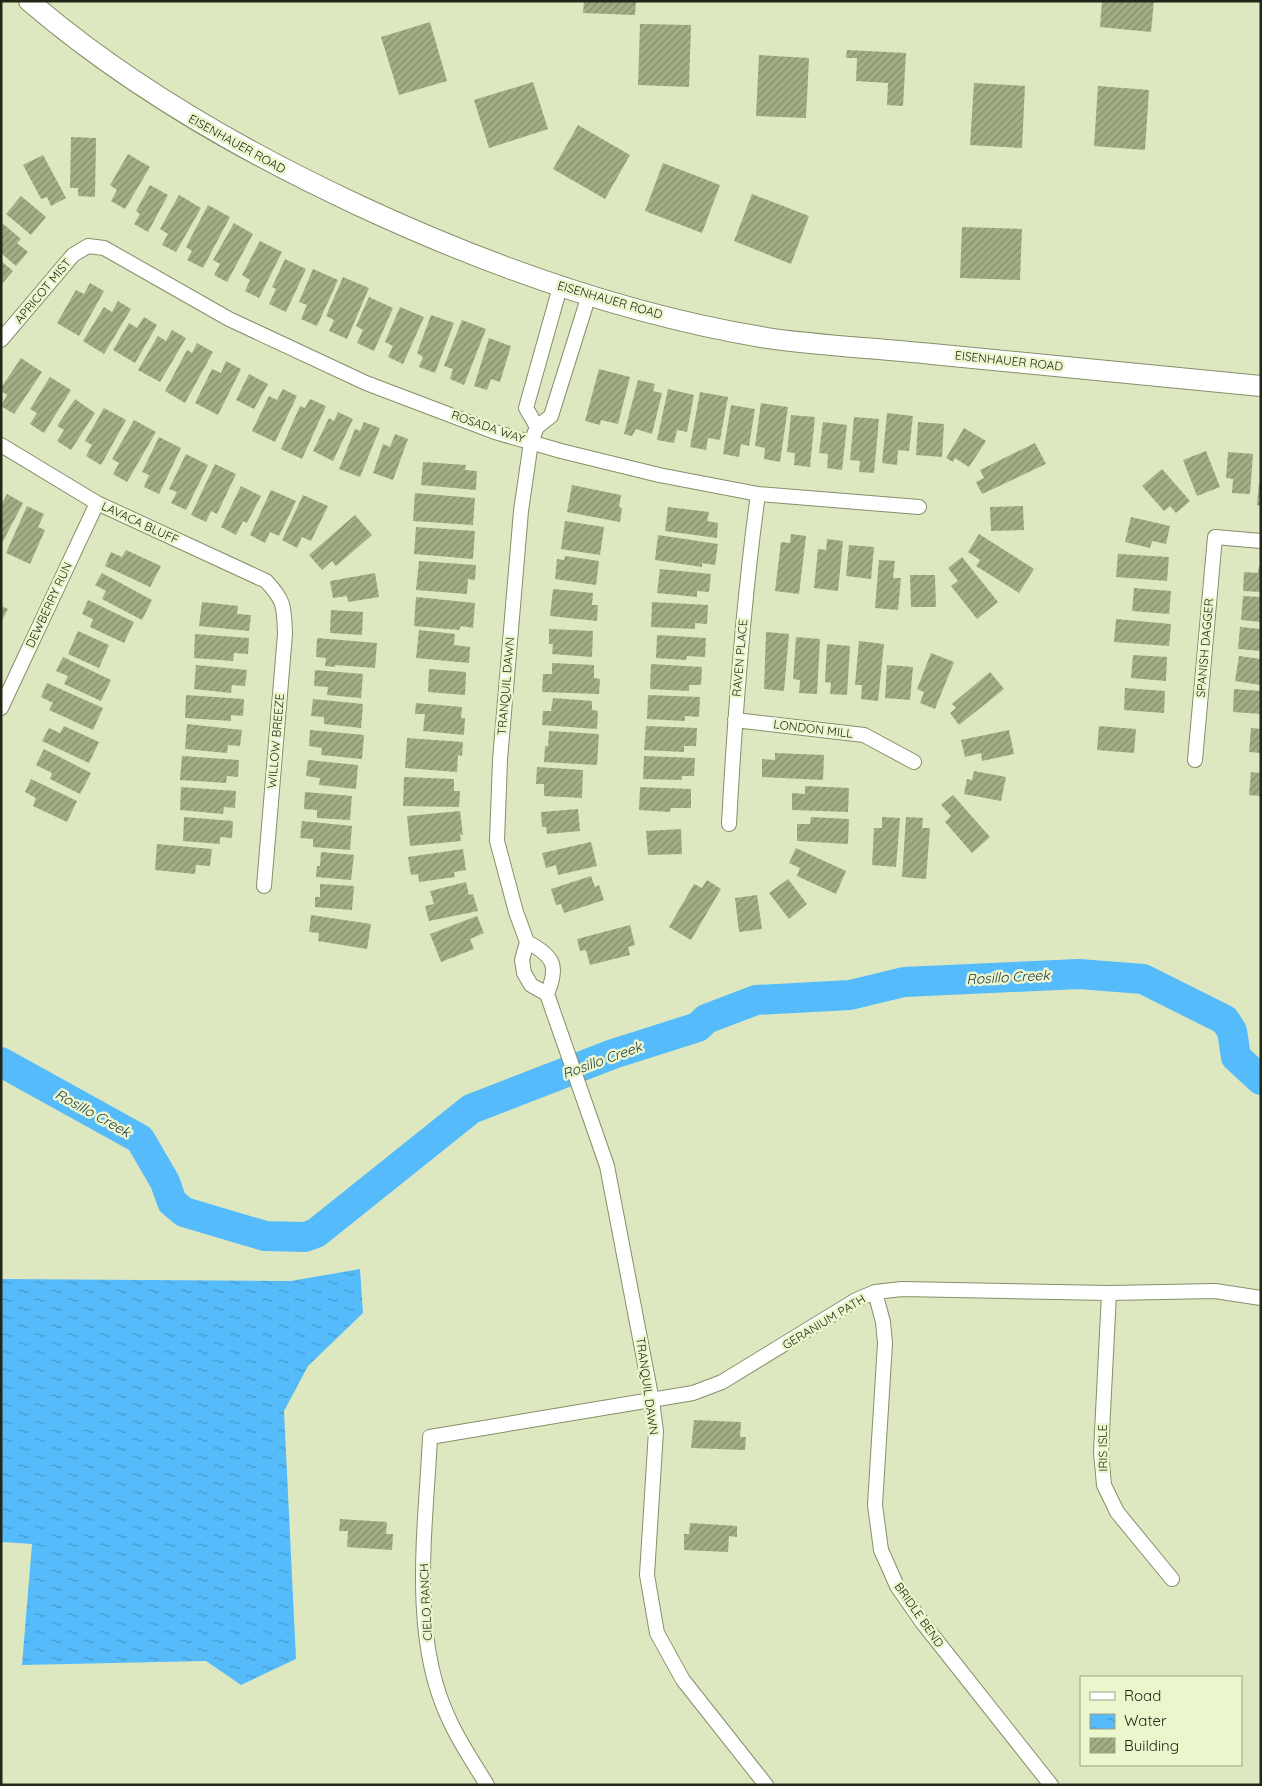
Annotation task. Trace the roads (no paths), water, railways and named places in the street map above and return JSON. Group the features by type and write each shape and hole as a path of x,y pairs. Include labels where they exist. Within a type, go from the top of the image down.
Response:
{"main road":[{"name":"EISENHAUER ROAD","path":"29,1 69,35 189,117 293,175 442,244 560,287 670,317 768,338 1261,386"}],"street":[{"name":"APRICOT MIST","path":"1,340 73,255 88,246"},
{"name":"ROSADA WAY","path":"88,246 104,248 229,319 366,383 495,432 659,475 758,494 919,508"},
{"path":"537,427 526,408 560,287"},
{"name":"TRANQUIL DAWN","path":"589,295 551,416 537,427 531,442 521,511 500,760 497,840 516,912 527,942 522,960 524,973 531,984 547,994 602,1149 631,1287 656,1431 647,1575 657,1633 683,1680 766,1785"},
{"name":"LAVACA BLUFF","path":"1,445 97,503 266,581 280,596"},
{"name":"RAVEN PLACE","path":"729,824 734,720 747,568 758,494"},
{"name":"DEWBERRY RUN","path":"1,708 97,503"},
{"name":"SPANISH DAGGER","path":"1195,760 1215,537 1261,541"},
{"name":"WILLOW BREEZE","path":"264,886 285,634 284,608 280,596"},
{"name":"LONDON MILL","path":"734,720 864,734 914,762"},
{"path":"527,942 544,952 552,962 554,976 547,994"},
{"name":"GERANIUM PATH","path":"430,1437 693,1394 722,1382 856,1300 875,1292 902,1289 1109,1294 1215,1291 1261,1298"},
{"name":"BRIDLE BEND","path":"875,1292 883,1322 885,1343 876,1505 881,1550 897,1586 922,1622 1052,1785"},
{"name":"IRIS ISLE","path":"1109,1294 1100,1452 1104,1485 1117,1512 1172,1580"},
{"name":"CIELO RANCH","path":"430,1437 424,1567 425,1627 435,1679 448,1718 487,1785"}],"water":[{"path":"360,1269 363,1313 308,1366 284,1411 296,1659 241,1685 206,1661 22,1665 32,1544 1,1542 1,1279 291,1281"}],"waterway":[{"name":"Rosillo Creek","path":"1,1062 140,1139 165,1182 172,1202 184,1212 265,1236 305,1237 316,1233 471,1109 613,1054 698,1027 706,1019 756,1000 850,995 904,982 1079,974 1143,979 1225,1020 1232,1031 1236,1057 1261,1080"}]}
